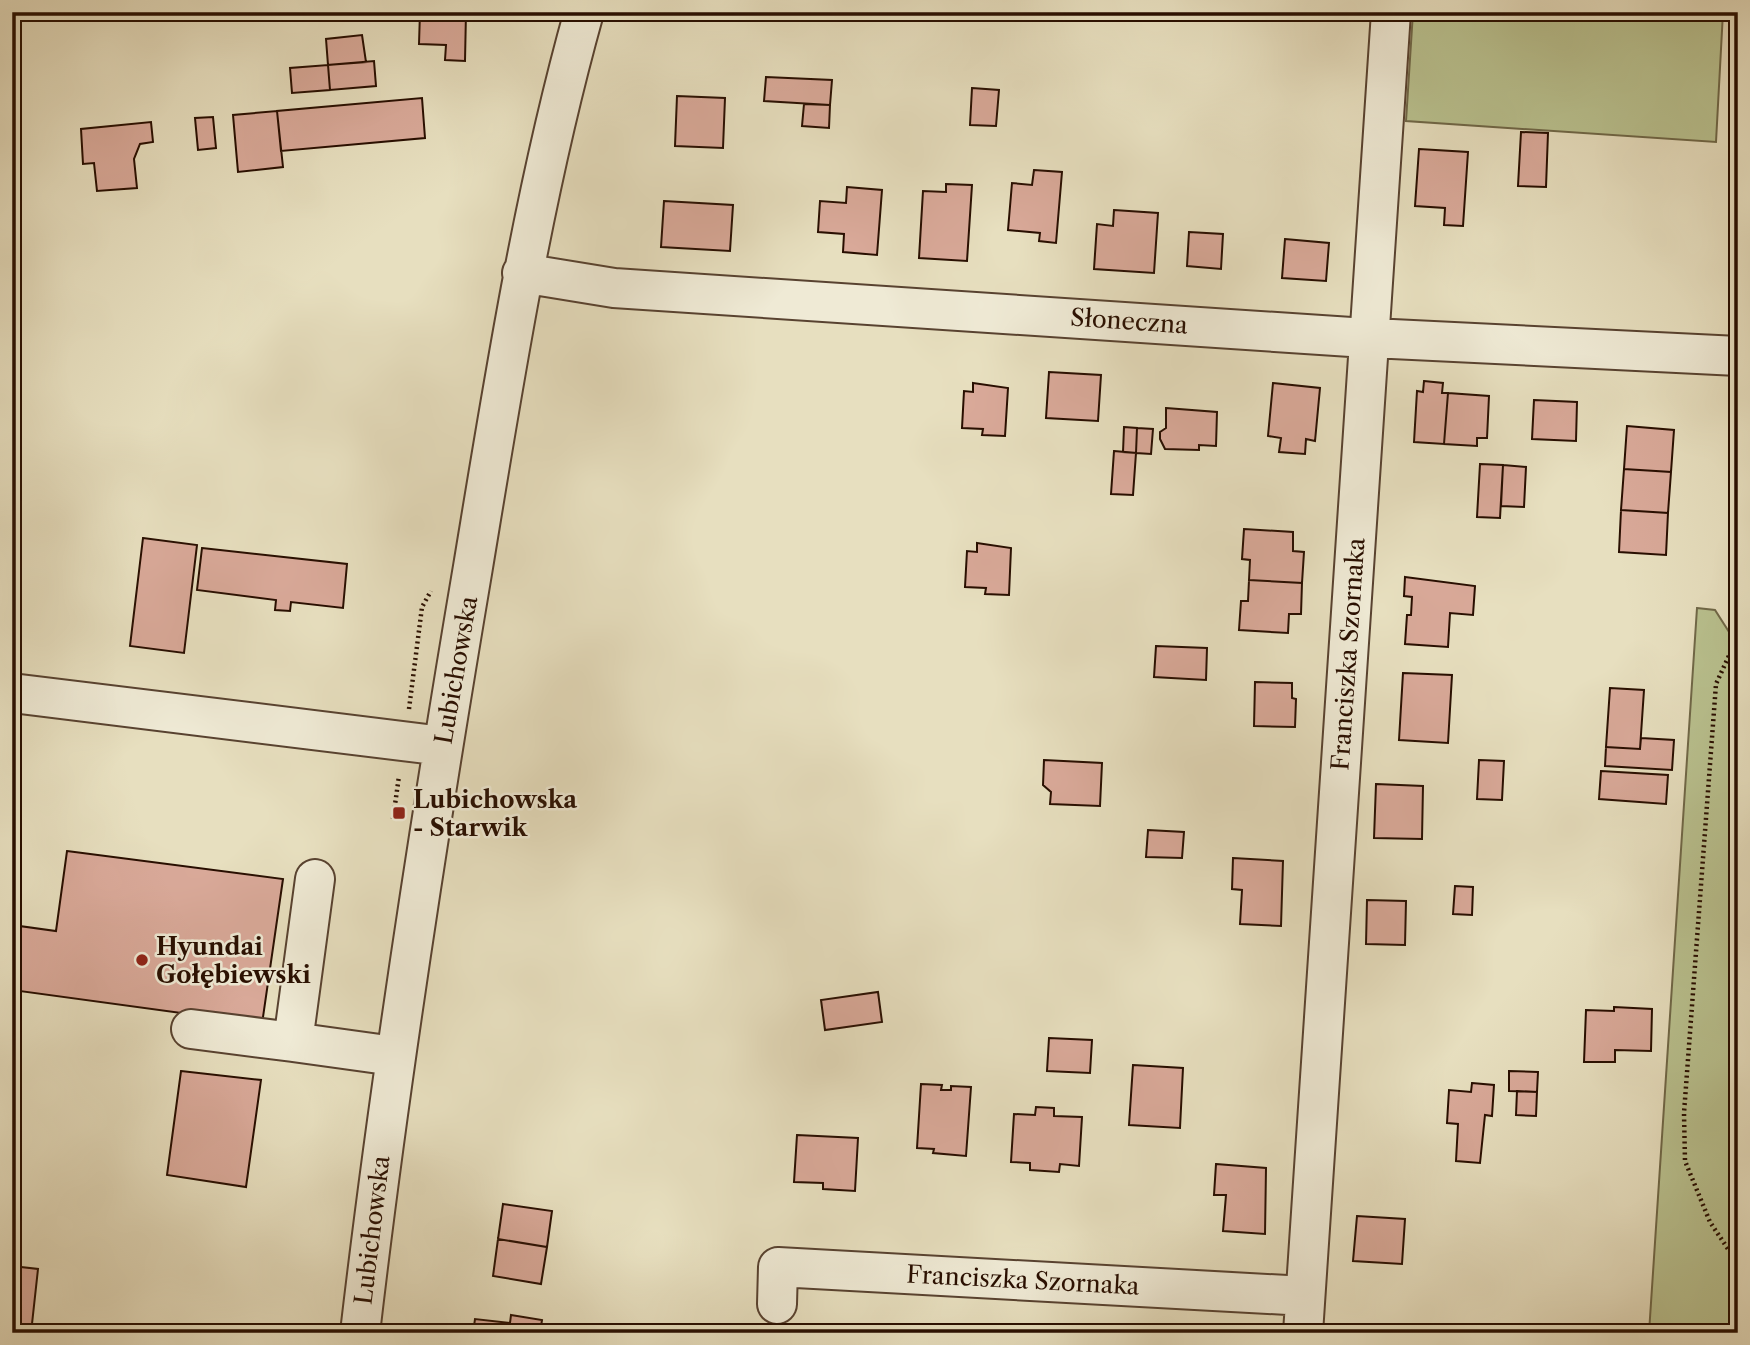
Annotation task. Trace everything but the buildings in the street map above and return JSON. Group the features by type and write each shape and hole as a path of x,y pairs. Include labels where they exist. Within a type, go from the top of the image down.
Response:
{"street":[{"name":"Lubichowska","path":"360,1333 394,1056 522,273 559,99 584,12"},
{"name":"Franciszka Szornaka","path":"777,1304 778,1267 1304,1314 1391,12"},
{"name":"Słoneczna","path":"522,273 614,288 1370,337 1738,356"},
{"path":"12,693 443,746"},
{"path":"293,1042 315,879"},
{"path":"191,1029 394,1056"}],"path":[{"path":"1738,636 1716,684 1684,1113 1685,1161 1710,1222 1738,1264"}],"green space":[{"path":"1413,12 1723,12 1716,142 1406,121"},
{"path":"1697,608 1715,610 1738,646 1738,1333 1649,1333"}],"place":[{"name":"Lubichowska - Starwik","path":"399,813"},
{"name":"Hyundai Gołębiewski","path":"142,960"}]}
